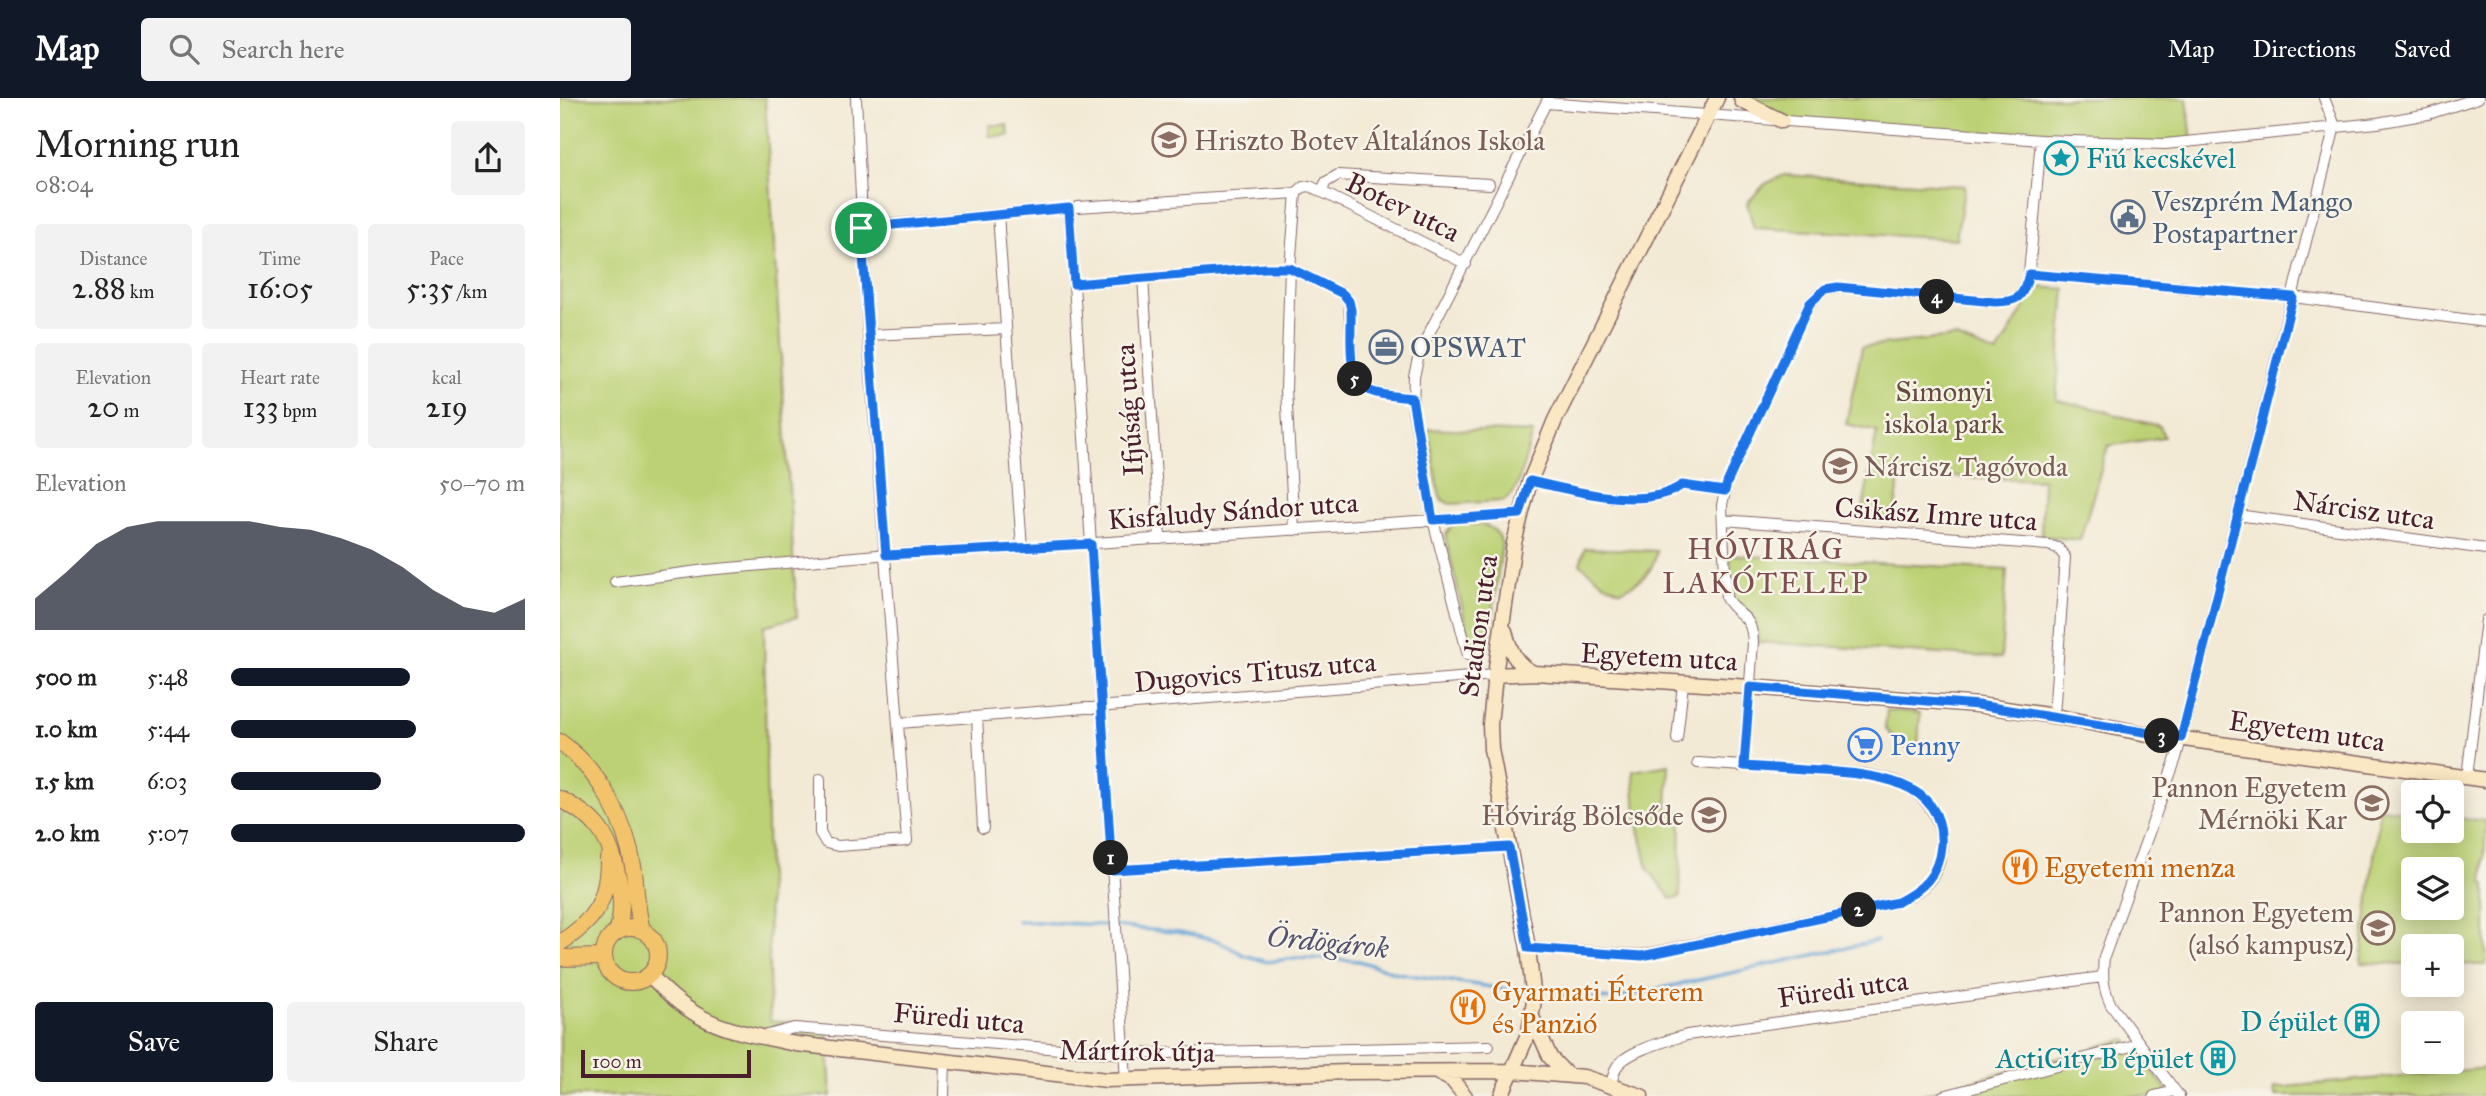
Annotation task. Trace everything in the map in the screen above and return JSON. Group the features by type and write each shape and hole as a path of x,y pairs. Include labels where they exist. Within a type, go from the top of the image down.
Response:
{"main road":[{"path":"560,742 591,772 606,793 622,825 633,870 642,930"},
{"path":"560,799 597,826 605,839 618,876 620,922 617,932 607,943 604,957 609,971 621,981 637,982 650,975 658,962 657,947 649,934 642,930 625,929 617,932"},
{"path":"560,943 579,931 601,903 608,875 605,839"},
{"path":"560,958 604,957"}],"street":[{"path":"820,779 820,833 826,843 838,846 906,841 868,335 856,98"},
{"name":"Stadion utca","path":"1501,1096 1533,1019 1534,1000 1528,948 1491,749 1490,725 1520,514 1530,481 1555,420 1717,98"},
{"path":"1741,98 1742,101 1782,121"},
{"path":"2177,1094 2110,1005 2102,976 2104,957 2176,758 2335,126 2324,98"},
{"path":"1468,655 1433,520 1412,398 1414,376 1420,351 1548,100 2041,140 2165,144 2377,123 2428,114 2478,98"},
{"path":"1744,766 1752,627 1748,619 1732,608 1726,598 1722,505 1727,483 1810,303 1825,289 1838,287 1995,302 2011,302 2024,293 2029,274 2041,140"},
{"name":"Botev utca","path":"1321,192 1326,182 1338,175 1489,184"},
{"name":"Botev utca","path":"861,228 1074,208 1296,193 1303,187 1310,187 1465,264"},
{"path":"1294,530 1286,389 1290,268 1296,193"},
{"path":"1074,208 1074,284 1126,1080"},
{"path":"998,215 1022,548"},
{"path":"1074,284 1290,268 1343,294 1349,301 1353,373 1358,383 1372,391 1412,398"},
{"path":"2029,274 2293,297 2486,322"},
{"name":"Ifjúság utca","path":"1143,278 1160,539"},
{"path":"868,335 1006,329"},
{"path":"1530,481 1604,498 1639,497 1671,492 1682,485 1725,491"},
{"name":"Kisfaludy Sándor utca","path":"615,582 706,570 886,555 1091,544 1520,514"},
{"name":"Nárcisz utca","path":"2237,515 2486,549"},
{"name":"Csikász Imre utca","path":"1723,520 2048,545 2058,548 2066,558 2054,716"},
{"path":"2467,778 2486,620"},
{"path":"1504,625 1509,647 1518,663 1535,673"},
{"name":"Egyetem utca","path":"1495,676 1535,673 1964,704 2181,738 2486,780"},
{"name":"Dugovics Titusz utca","path":"899,723 1495,676"},
{"path":"1677,739 1683,684"},
{"path":"977,717 983,828"},
{"path":"1528,948 1642,956 1898,902 1924,886 1938,865 1941,831 1933,809 1909,788 1889,779 1863,774 1698,763"},
{"path":"1112,870 1509,847"},
{"name":"Mártírok útja","path":"650,975 670,998 695,1016 761,1037 796,1044 1080,1078 1126,1080 1348,1072 1513,1072 1567,1075 1611,1084 1641,1096"},
{"name":"Füredi utca","path":"1611,1084 1617,1066 1631,1055 1658,1043 1687,1035 2102,976"},
{"path":"1533,1019 1550,1057 1567,1075"},
{"name":"Füredi utca","path":"761,1037 794,1028 1124,1054 1489,1046"},
{"path":"1943,1096 2139,1044"},
{"path":"944,1096 945,1060"},
{"path":"1437,1073 1452,1080 1465,1096"},
{"path":"2154,1096 2177,1094"}],"green space":[{"path":"560,98 765,98 797,617 764,626 770,1021 827,1025 831,1096 560,1096"},
{"path":"1741,98 2187,98 2192,141 2165,144 1782,121"},
{"path":"989,125 1008,125 1009,136 989,136"},
{"path":"1784,175 1965,186 1956,239 1754,228 1747,203 1765,184"},
{"name":"Simonyi iskola park","path":"2036,287 2065,289 2056,400 2160,426 2164,437 2108,446 2080,540 2041,536 2043,480 1900,475 1894,519 1861,519 1877,431 1846,424 1862,347 1954,337 1997,354"},
{"path":"1428,429 1533,433 1513,493 1504,501 1450,504 1442,500"},
{"path":"1453,524 1489,527 1499,536 1502,544 1489,643 1471,646 1446,539 1446,534"},
{"path":"1585,548 1657,551 1645,576 1621,591 1605,584 1580,564"},
{"path":"1730,555 2007,570 2001,658 1758,642 1757,626 1752,615 1736,605 1731,596"},
{"path":"1887,710 1920,713 1918,749 1903,745 1885,728"},
{"path":"1669,765 1667,809 1681,812 1680,897 1671,899 1648,869 1636,815 1633,771"},
{"path":"2380,808 2401,811 2401,843 2464,843 2464,818 2486,821 2483,883 2486,884 2486,965 2464,964 2464,934 2401,934 2401,964 2361,963"},
{"path":"2126,1039 2172,1096 1916,1096"},
{"path":"2486,1068 2486,1096 2275,1096 2274,1088 2422,1074 2464,1074 2464,1070"}],"waterway":[{"name":"Ördögárok","path":"1018,921 1104,925 1181,933 1218,941 1244,955 1267,962 1296,958 1359,961 1397,973 1511,990"},
{"name":"Ördögárok","path":"1559,995 1612,999 1877,941"}],"place":[{"name":"Hriszto Botev Általános Iskola","path":"1169,140"},
{"name":"Fiú kecskével","path":"2061,158"},
{"name":"Veszprém Mango Postapartner","path":"2128,217"},
{"name":"OPSWAT","path":"1386,347"},
{"name":"Nárcisz Tagóvoda","path":"1840,466"},
{"name":"Penny","path":"1865,745"},
{"name":"Pannon Egyetem Mérnöki Kar","path":"2372,803"},
{"name":"Hóvirág Bölcsőde","path":"1709,815"},
{"name":"Egyetemi menza","path":"2020,867"},
{"name":"Pannon Egyetem (alsó kampusz)","path":"2378,928"},
{"name":"Gyarmati Étterem és Panzió","path":"1468,1007"},
{"name":"D épület","path":"2362,1021"},
{"name":"ActiCity B épület","path":"2218,1058"}],"district":[{"name":"HÓVIRÁG LAKÓTELEP","path":"1766,566"}],"route":[{"path":"1069,208 1074,284 1290,268 1343,294 1349,301 1351,310 1355,379 1372,391 1412,398 1433,520 1520,514 1530,481 1604,498 1639,497 1671,492 1682,485 1725,491 1810,303 1825,289 1838,287 2011,302 2024,293 2029,274 2293,297 2181,738 1978,705 1750,687 1744,766 1863,774 1889,779 1909,788 1933,809 1937,819 1941,831 1938,865 1924,886 1898,902 1642,956 1623,956 1528,948 1509,847 1112,870 1091,544 886,555 861,228 1069,208"}]}
